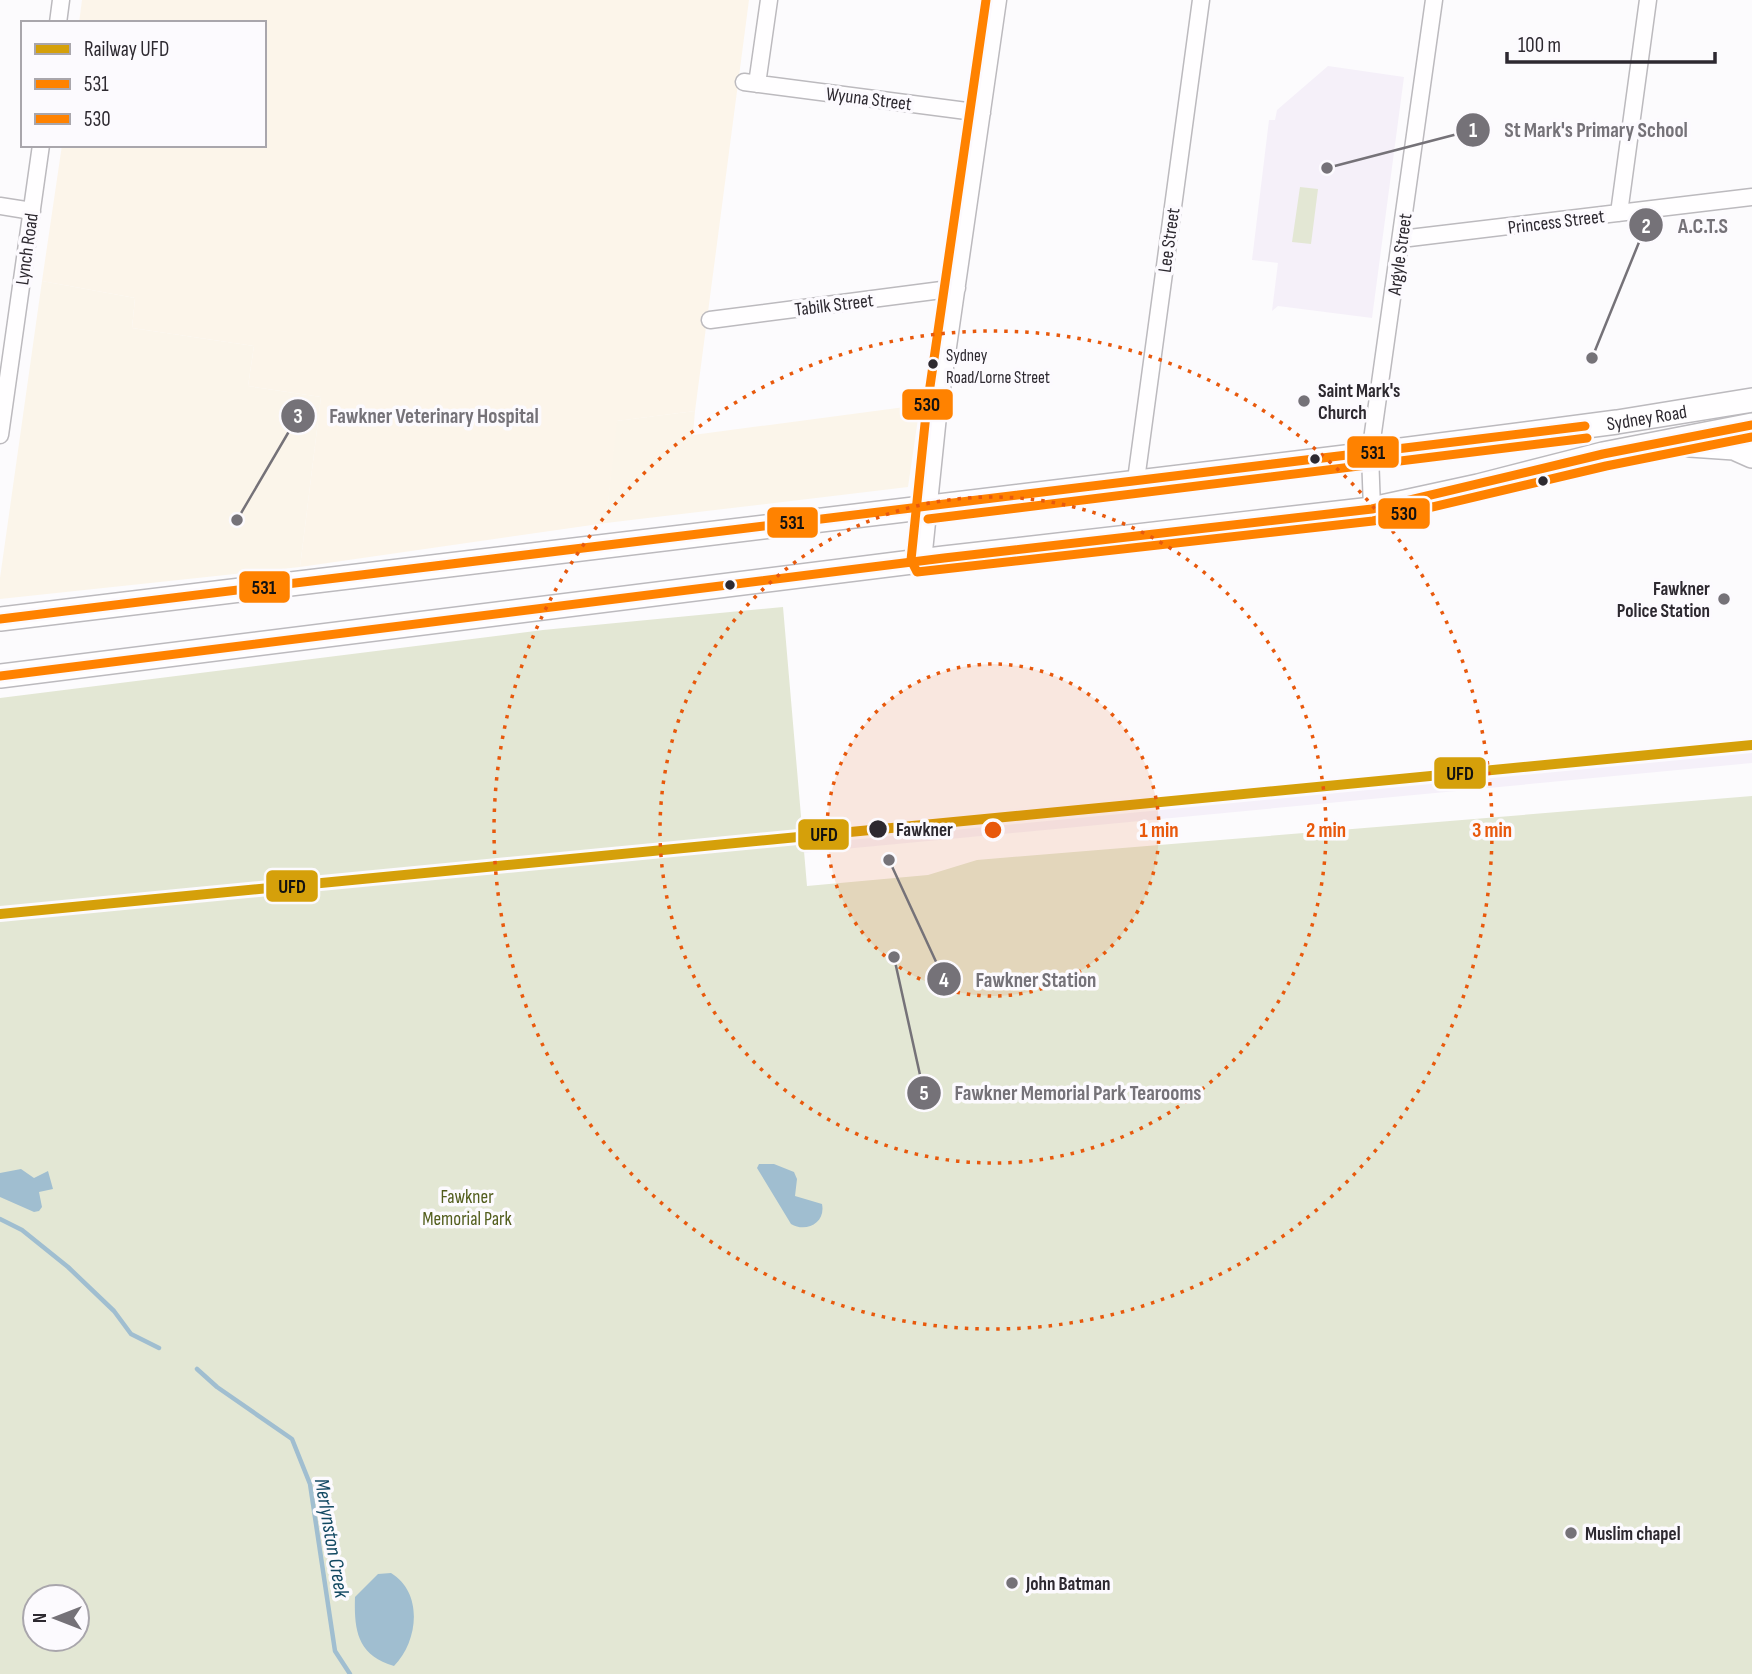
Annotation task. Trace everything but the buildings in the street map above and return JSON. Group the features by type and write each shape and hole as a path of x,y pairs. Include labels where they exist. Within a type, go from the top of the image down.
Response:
{"highway":[{"name":"Sydney Road","path":"0,619 1370,454 1617,422 1752,400"},
{"name":"Sydney Road","path":"0,676 922,561 1372,509 1653,443 1752,425"},
{"path":"1653,443 1734,448 1752,456"}],"street":[{"path":"58,21 61,0"},
{"name":"Wyuna Street","path":"769,0 751,83 982,113"},
{"path":"922,561 927,507 998,0"},
{"name":"Lee Street","path":"1136,481 1201,0"},
{"name":"Argyle Street","path":"1372,509 1370,454 1434,0"},
{"path":"1619,213 1648,0"},
{"name":"Lynch Road","path":"0,434 41,147"},
{"name":"Princess Street","path":"1401,239 1752,197"},
{"path":"0,206 32,211"},
{"name":"Tabilk Street","path":"710,320 957,288"}],"shaded area":[{"path":"82,0 749,0 695,411 617,421 606,523 300,567 321,397 248,386 254,346 132,328 135,298 42,281 62,147 266,147 266,21 79,21"},
{"path":"1328,66 1404,77 1372,318 1278,306 1272,311 1278,263 1252,260 1269,120 1275,120 1277,110"},
{"path":"42,281 135,298 132,328 254,346 248,386 321,397 300,567 0,599 0,578"},
{"path":"920,405 908,487 606,523 616,421 695,411 693,435"},
{"path":"1752,740 1752,763 632,869 631,850"}],"green space":[{"path":"1300,187 1318,189 1311,244 1292,242"},
{"name":"Fawkner Memorial Park","path":"783,607 807,886 928,875 977,860 1752,796 1752,1674 0,1674 0,698 543,630"}],"water":[{"path":"759,1164 774,1164 794,1172 797,1179 795,1196 822,1204 818,1221 808,1227 791,1224 757,1168"},
{"path":"21,1169 34,1178 48,1171 53,1189 39,1192 42,1207 39,1211 34,1212 0,1197 0,1173"},
{"path":"391,1573 402,1582 409,1593 414,1618 408,1644 394,1666 372,1655 365,1648 355,1620 355,1597 378,1574"}],"waterway":[{"name":"Merlynston Creek","path":"0,1219 22,1230 68,1267 114,1311 131,1334 159,1348"},
{"name":"Merlynston Creek","path":"197,1369 217,1387 292,1439 310,1484 335,1651 350,1674"}],"rail line":[{"name":"UFD","path":"0,914 1752,745"}],"transit line":[{"name":"530","path":"986,0 926,414 911,560 917,572 1373,521 1606,466 1752,437"},
{"name":"531","path":"0,676 944,558 1372,509 1603,454 1752,425"},
{"name":"531","path":"0,619 1585,426"},
{"name":"530","path":"928,519 1587,438"}],"place":[{"name":"St Mark's Primary School","path":"1327,168"},
{"name":"A.C.T.S","path":"1592,358"},
{"name":"Sydney Road/Lorne Street","path":"933,364"},
{"name":"Saint Mark's Church","path":"1304,401"},
{"name":"Fawkner Veterinary Hospital","path":"237,520"},
{"name":"Fawkner Police Station","path":"1724,599"},
{"name":"Fawkner","path":"878,829"},
{"name":"Fawkner Station","path":"889,860"},
{"name":"Fawkner Memorial Park Tearooms","path":"894,957"},
{"name":"Muslim chapel","path":"1571,1533"},
{"name":"John Batman","path":"1012,1583"}]}
